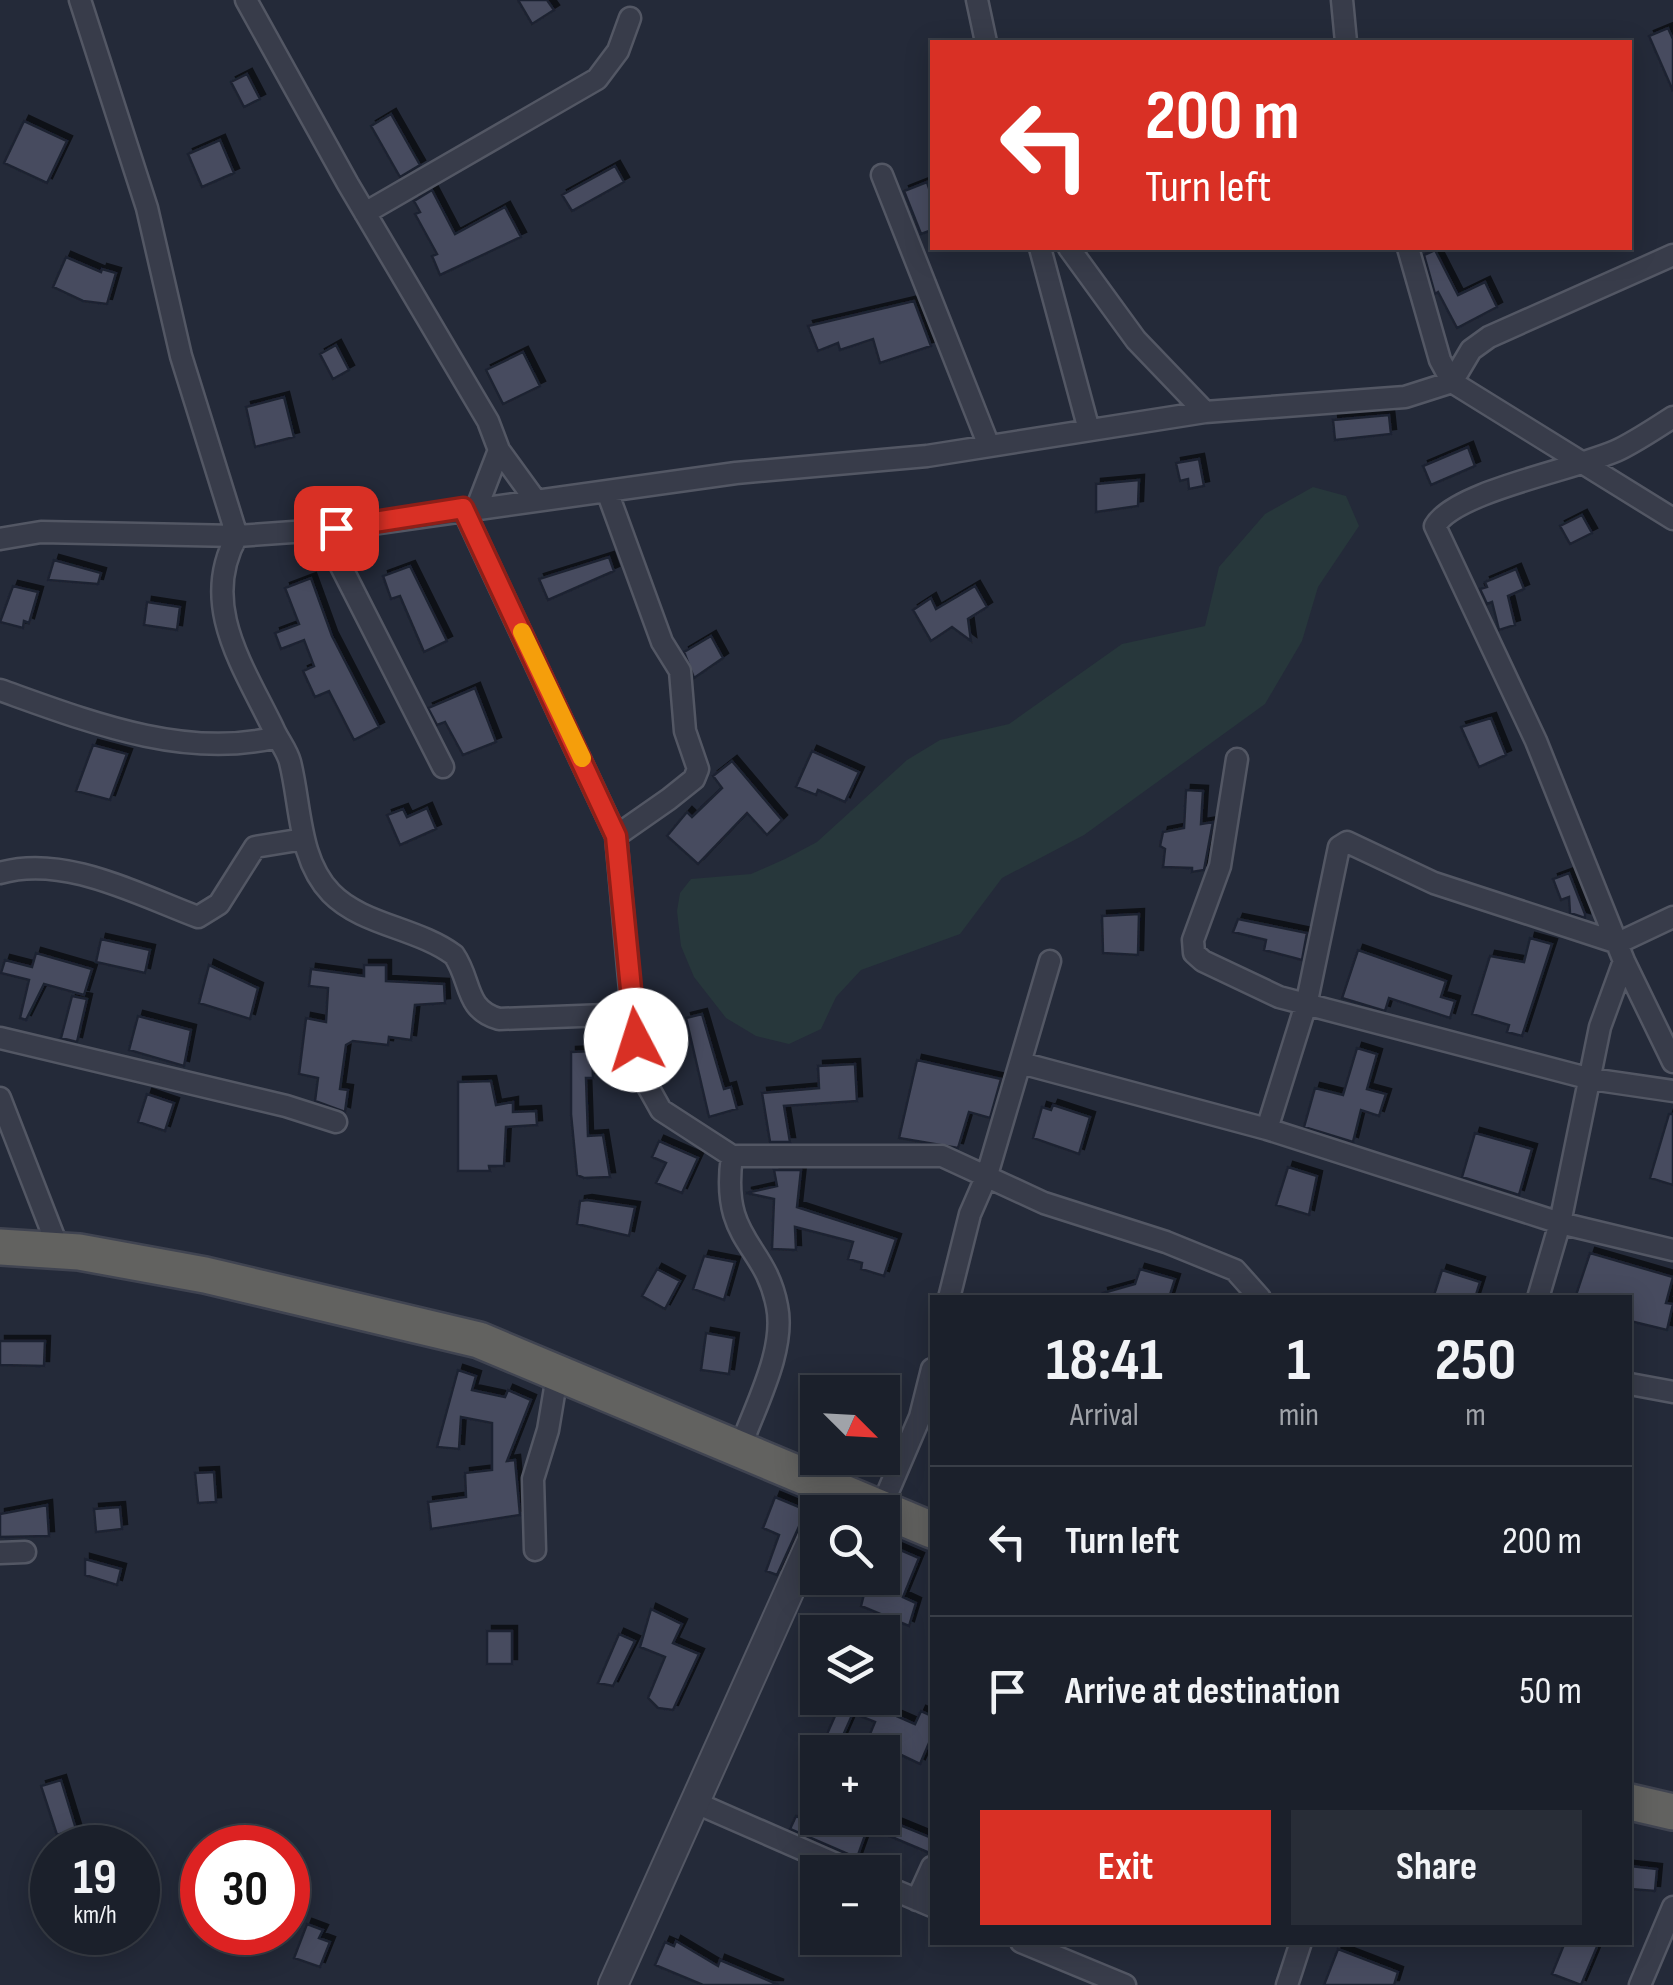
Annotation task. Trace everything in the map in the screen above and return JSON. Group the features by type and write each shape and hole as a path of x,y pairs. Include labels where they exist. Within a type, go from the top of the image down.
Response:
{"highway":[{"path":"0,1246 59,1250 283,1290 479,1340 741,1446 822,1495"},
{"path":"900,1516 930,1529"},
{"path":"1632,1802 1673,1812"}],"street":[{"path":"80,0 146,208 181,356 237,536 225,558 220,588 223,616 242,670 289,758 304,839 331,894 454,955 462,968 471,1002 482,1014 499,1019 634,1014"},
{"path":"246,0 488,421 498,450 536,501"},
{"path":"977,0 986,40"},
{"path":"1342,0 1346,40"},
{"path":"365,213 597,79 618,50 630,18"},
{"path":"882,174 989,446"},
{"path":"1070,250 1136,340 1205,412"},
{"path":"1409,250 1440,360 1452,382 1673,519"},
{"path":"1041,253 1089,430"},
{"path":"0,538 41,532 237,536 322,530 470,508 608,494 736,473 865,464 1205,412 1406,397 1452,382 1471,350 1490,337 1673,256"},
{"path":"1673,417 1618,450 1495,491 1448,514 1435,526 1536,741 1621,952 1673,1062"},
{"path":"498,450 470,508 616,836 637,1068 660,1110 732,1156 942,1156 1044,1203 1166,1242 1235,1270 1257,1295"},
{"path":"608,494 662,642 680,671 686,731 698,769 694,779 670,800 616,836"},
{"path":"322,530 443,767"},
{"path":"0,690 180,744 220,746 277,738"},
{"path":"1237,759 1220,866 1193,940 1194,953 1279,996 1591,1078 1673,1091"},
{"path":"0,873 19,867 46,868 103,882 198,917 219,904 255,847 304,839"},
{"path":"1267,1129 1307,1001 1339,846 1347,842 1434,883 1621,952"},
{"path":"1539,1295 1560,1224 1600,1027 1621,952 1673,917"},
{"path":"951,1295 966,1227 987,1175 1050,962"},
{"path":"0,1038 286,1106 336,1122"},
{"path":"1021,1063 1267,1129 1560,1224 1673,1250"},
{"path":"0,1098 59,1250"},
{"path":"732,1156 732,1218 778,1308 770,1365 741,1446"},
{"path":"536,1550 533,1479 548,1430 558,1370"},
{"path":"887,1495 920,1417 930,1378"},
{"path":"1632,1384 1673,1392"},
{"path":"0,1553 24,1552"},
{"path":"613,1985 800,1567"},
{"path":"694,1802 815,1855"},
{"path":"900,1893 925,1903 930,1877"},
{"path":"1640,1985 1673,1907"},
{"path":"1028,1945 1125,1985"},
{"path":"1287,1985 1300,1945"}],"shaded area":[{"path":"1313,487 1346,496 1359,526 1318,587 1302,641 1265,704 1084,835 1002,878 960,934 861,970 836,997 821,1029 789,1044 756,1036 726,1018 694,977 681,946 677,911 680,893 691,879 751,874 785,859 817,842 907,760 940,740 1009,724 1122,644 1205,626 1219,567 1265,514"}],"building":[{"path":"518,0 547,0 554,10 532,24"},
{"path":"1668,28 1673,39 1673,91 1649,36"},
{"path":"247,74 260,99 244,107 231,82"},
{"path":"391,114 420,165 400,177 371,126"},
{"path":"24,121 67,141 47,183 4,163"},
{"path":"220,140 234,173 202,187 188,154"},
{"path":"615,166 624,182 572,211 562,195"},
{"path":"927,182 930,231 921,234 904,191"},
{"path":"432,190 455,234 505,207 521,237 440,275 432,256 437,254 415,214 420,212 414,201"},
{"path":"1435,250 1458,295 1485,282 1497,307 1457,328 1438,292 1435,294 1424,255"},
{"path":"66,257 101,272 102,269 116,273 107,304 83,301 53,287"},
{"path":"914,301 931,346 880,363 873,339 840,350 838,343 818,351 808,326"},
{"path":"336,345 349,370 333,379 320,354"},
{"path":"523,352 540,386 503,404 486,370"},
{"path":"284,397 294,437 255,447 246,407"},
{"path":"1389,415 1391,434 1335,440 1333,420"},
{"path":"1468,447 1475,466 1431,485 1423,466"},
{"path":"1199,459 1204,486 1189,489 1188,479 1180,481 1176,463"},
{"path":"1139,480 1138,506 1096,512 1096,484"},
{"path":"1582,515 1592,533 1570,544 1560,526"},
{"path":"609,557 614,571 548,600 539,579"},
{"path":"54,560 101,573 98,584 48,580"},
{"path":"410,566 447,641 424,652 400,596 391,599 383,576"},
{"path":"1516,569 1524,589 1508,596 1515,625 1499,630 1492,602 1487,604 1480,589 1487,587 1485,582"},
{"path":"311,578 332,636 379,727 354,740 329,691 315,697 303,671 314,666 304,640 281,649 275,633 299,624 285,588"},
{"path":"13,586 38,592 29,623 24,621 23,628 0,622"},
{"path":"975,586 987,607 968,619 971,641 952,627 931,641 913,610 931,598 936,609"},
{"path":"147,602 180,607 177,630 144,625"},
{"path":"711,636 723,658 694,678 684,652"},
{"path":"475,688 496,742 463,755 445,722 437,725 428,708"},
{"path":"1491,718 1506,755 1479,767 1461,727"},
{"path":"93,745 127,754 110,800 76,791"},
{"path":"812,751 859,772 845,802 818,790 816,795 796,787"},
{"path":"732,761 782,820 767,835 747,813 698,864 667,836 687,812 692,817 722,788 713,776"},
{"path":"1186,790 1203,791 1201,824 1213,822 1204,870 1192,872 1192,868 1163,867 1165,849 1160,846 1163,832 1184,828"},
{"path":"427,808 436,829 400,845 387,815 403,809 407,817"},
{"path":"1569,873 1585,918 1570,913 1569,897 1561,900 1553,879"},
{"path":"1139,914 1138,955 1103,953 1102,916"},
{"path":"1238,919 1307,933 1302,960 1264,950 1266,940 1233,932"},
{"path":"1530,938 1552,944 1522,1036 1507,1032 1509,1025 1472,1014 1490,956 1524,962"},
{"path":"101,939 150,950 145,973 96,962"},
{"path":"1358,950 1446,981 1441,997 1455,1001 1450,1018 1389,998 1385,1011 1342,998"},
{"path":"36,953 92,969 84,995 44,984 26,1020 20,1018 29,980 1,973 5,960 32,967"},
{"path":"209,965 258,988 250,1019 199,1003"},
{"path":"364,965 386,965 386,981 444,984 445,1003 415,1005 411,1040 389,1037 388,1045 353,1041 346,1045 340,1089 348,1090 345,1112 315,1101 318,1078 299,1074 306,1018 326,1022 328,988 309,986 311,969 364,976"},
{"path":"72,996 87,999 77,1042 61,1038"},
{"path":"702,1014 724,1089 731,1087 737,1109 709,1117 686,1018"},
{"path":"138,1016 191,1030 184,1066 129,1050"},
{"path":"1357,1048 1377,1054 1367,1089 1386,1094 1379,1116 1361,1110 1353,1142 1304,1127 1315,1088 1343,1095"},
{"path":"592,1051 593,1078 586,1078 588,1136 603,1135 610,1177 577,1175 571,1114 571,1052"},
{"path":"917,1060 1001,1079 990,1118 969,1112 958,1148 899,1138"},
{"path":"855,1064 857,1101 784,1106 790,1142 770,1142 762,1093 819,1088 818,1066"},
{"path":"491,1081 496,1105 513,1102 513,1112 536,1111 537,1125 506,1127 504,1166 489,1166 490,1171 458,1171 458,1082"},
{"path":"147,1094 174,1103 165,1131 138,1122"},
{"path":"1053,1105 1090,1117 1079,1154 1033,1138 1042,1107 1051,1110"},
{"path":"1669,1114 1673,1114 1673,1185 1650,1178"},
{"path":"1475,1133 1532,1149 1519,1195 1462,1177"},
{"path":"659,1141 698,1158 682,1193 656,1183 666,1163 652,1157"},
{"path":"1288,1167 1317,1176 1309,1215 1276,1205"},
{"path":"774,1170 801,1170 797,1207 896,1239 884,1276 861,1269 862,1263 848,1259 853,1242 795,1227 796,1250 772,1249 774,1199 746,1193 777,1186"},
{"path":"580,1201 635,1207 629,1236 577,1224"},
{"path":"1590,1253 1673,1277 1666,1303 1673,1304 1667,1330 1632,1321 1632,1295 1576,1295"},
{"path":"704,1256 735,1262 724,1300 693,1289"},
{"path":"657,1269 680,1281 665,1309 642,1296"},
{"path":"1140,1269 1175,1279 1170,1295 1103,1295 1135,1284"},
{"path":"1442,1270 1480,1282 1476,1295 1434,1295"},
{"path":"706,1333 734,1338 729,1374 701,1370"},
{"path":"0,1341 45,1341 44,1366 0,1365"},
{"path":"458,1370 476,1376 472,1390 505,1397 508,1390 531,1400 507,1461 515,1460 520,1515 431,1529 428,1502 466,1497 465,1473 492,1470 492,1423 461,1417 459,1449 437,1447"},
{"path":"214,1472 216,1502 198,1503 195,1473"},
{"path":"775,1497 800,1507 800,1524 777,1575 766,1571 779,1535 763,1528"},
{"path":"47,1505 49,1536 0,1537 0,1514"},
{"path":"120,1507 122,1529 96,1532 94,1509"},
{"path":"900,1550 919,1558 903,1597 916,1603 909,1626 900,1622 900,1615 883,1615 861,1606 864,1595 900,1595"},
{"path":"85,1559 121,1569 117,1585 85,1575"},
{"path":"651,1609 682,1624 673,1643 699,1654 673,1710 658,1708 648,1698 665,1657 640,1647"},
{"path":"487,1631 512,1631 512,1664 487,1664"},
{"path":"619,1634 635,1641 613,1686 598,1683"},
{"path":"921,1711 930,1715 930,1741 920,1764 900,1754 900,1735 870,1735 875,1722 858,1715 894,1715 915,1724"},
{"path":"835,1715 852,1715 843,1735 827,1734"},
{"path":"61,1780 75,1825 54,1825 41,1786"},
{"path":"796,1816 800,1818 800,1833 790,1829"},
{"path":"900,1825 930,1837 930,1853 887,1835 900,1835"},
{"path":"804,1835 865,1835 858,1855"},
{"path":"1632,1866 1657,1869 1655,1891 1632,1889"},
{"path":"310,1925 323,1930 319,1938 330,1942 320,1967 294,1958 310,1955"},
{"path":"676,1941 718,1966 720,1960 779,1985 703,1985 655,1965 665,1942 674,1946"},
{"path":"1564,1945 1598,1945 1581,1985 1552,1974"},
{"path":"1338,1949 1398,1972 1394,1985 1324,1985"}],"slow traffic":[{"path":"522,632 582,758"}],"route":[{"path":"336,528 463,508 606,807 616,836 636,1040"}]}
